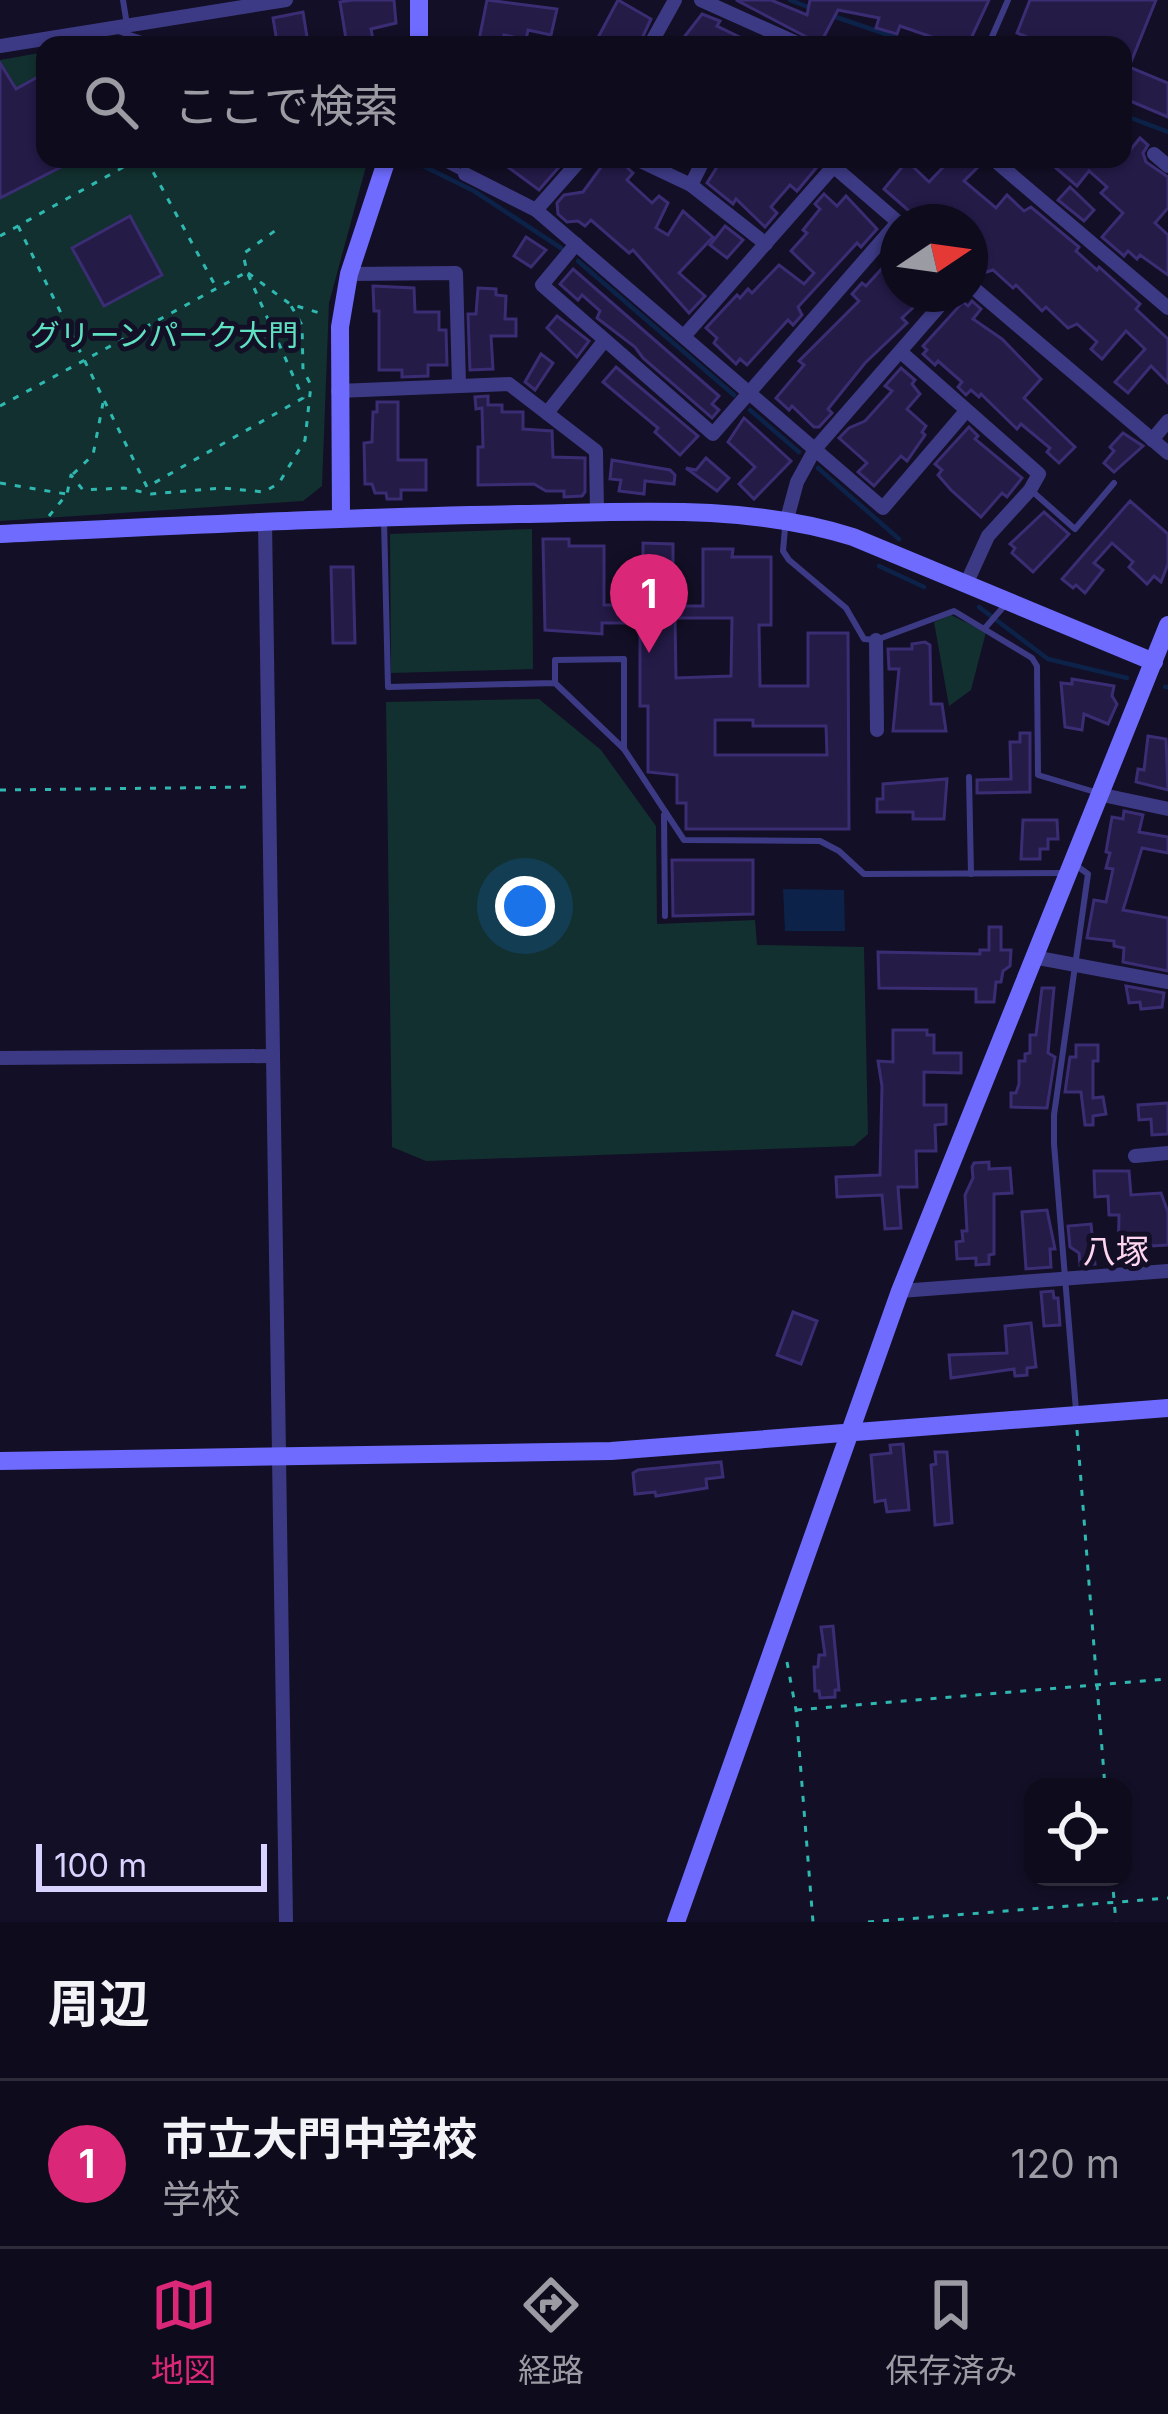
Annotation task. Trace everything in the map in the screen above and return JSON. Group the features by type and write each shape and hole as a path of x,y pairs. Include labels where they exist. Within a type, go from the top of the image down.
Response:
{"street":[{"path":"92,36 186,8 286,0"},
{"path":"418,36 419,0"},
{"path":"655,36 675,0"},
{"path":"701,0 759,36"},
{"path":"0,46 36,43"},
{"path":"1154,154 1168,166"},
{"path":"341,517 338,391 342,319 349,274 384,168"},
{"path":"536,210 573,168"},
{"path":"655,168 692,185 766,244"},
{"path":"692,185 700,168"},
{"path":"686,335 825,168"},
{"path":"835,168 880,207"},
{"path":"1004,168 1168,308"},
{"path":"465,174 536,210 883,508 966,411"},
{"path":"576,244 542,285 712,434 880,243"},
{"path":"349,274 456,274 459,385"},
{"path":"988,300 1168,453"},
{"path":"788,519 797,482 815,449 935,312"},
{"path":"547,413 604,341"},
{"path":"902,353 1039,474 988,536 967,582"},
{"path":"338,391 509,384 596,451 597,512"},
{"path":"1152,440 1168,421"},
{"path":"0,534 384,516 694,512 788,519 853,538 967,582 1155,671"},
{"path":"265,520 286,1922"},
{"path":"676,1922 900,1291 1098,794 1155,671 1168,625"},
{"path":"876,640 877,730"},
{"path":"1098,794 1168,809"},
{"path":"1033,957 1168,982"},
{"path":"0,1058 272,1056"},
{"path":"1135,1156 1168,1153"},
{"path":"900,1291 1168,1271"},
{"path":"0,1461 611,1451 1168,1408"}],"lane":[{"path":"123,0 128,25"},
{"path":"993,36 1008,0"},
{"path":"109,28 133,36"},
{"path":"453,168 465,174"},
{"path":"1030,490 1075,529 1114,483"},
{"path":"384,516 388,687 555,683 624,749 684,840 820,841 838,850 864,874 1068,868 1088,874 1054,1115 1076,1415"},
{"path":"788,519 783,551 846,608 864,639 876,640 954,611 1032,658 1037,666 1038,776 1098,794"},
{"path":"985,628 1009,600"},
{"path":"555,683 555,660 624,658 624,749"},
{"path":"969,777 971,874"},
{"path":"664,812 664,916"}],"path":[{"path":"0,236 122,168"},
{"path":"151,168 217,288"},
{"path":"18,226 147,487 303,398 243,254 276,230"},
{"path":"0,406 247,272"},
{"path":"247,272 290,304 342,319"},
{"path":"71,475 83,490 124,488 152,494 223,488 265,492 279,483 305,440 311,385 303,370 302,325 290,304"},
{"path":"35,532 67,494 71,475 93,455 103,402"},
{"path":"0,485 67,494"},
{"path":"0,790 269,787"},
{"path":"1076,1415 1104,1778"},
{"path":"786,1654 796,1710 813,1922"},
{"path":"796,1710 1168,1679"},
{"path":"1113,1886 1116,1922"},
{"path":"868,1922 1168,1898"}],"green space":[{"name":"グリーンパーク大門","path":"36,54 36,168 366,168 329,303 322,486 303,501 0,521 0,60"},
{"path":"532,529 533,669 391,673 390,534"},
{"path":"951,615 986,632 971,690 949,706 934,622"},
{"path":"539,699 601,750 656,826 657,924 755,920 757,945 864,947 868,1134 854,1146 426,1161 392,1147 386,702"}],"water":[{"path":"783,889 844,890 845,931 785,931"}],"building":[{"path":"394,0 396,23 371,29 372,36 346,36 340,2"},
{"path":"487,0 557,9 551,35 528,30 527,36 480,36"},
{"path":"618,0 651,19 643,36 599,36"},
{"path":"736,0 771,0 807,15 810,0 989,0 972,36 929,36 900,26 897,34 876,28 879,18 838,10 824,36 805,36"},
{"path":"1030,0 1156,0 1132,60 1132,36 1017,33"},
{"path":"303,12 307,36 276,36 273,18"},
{"path":"702,14 738,36 685,36"},
{"path":"0,63 16,89 36,78 36,168 59,168 0,198"},
{"path":"1132,68 1168,83 1168,117 1132,102"},
{"path":"1140,138 1148,145 1143,153 1146,162 1168,177 1168,208 1155,223 1168,235 1168,275 1140,255 1137,259 1128,251 1124,256 1102,237 1123,213 1101,193 1107,187 1089,171 1077,186 1056,168 1132,168 1132,148"},
{"path":"509,168 558,168 539,190"},
{"path":"600,168 628,168 633,173 627,180 652,203 659,196 668,203 656,228 668,235 683,211 713,237 679,273 705,296 689,313 633,250 629,253 591,220 585,226 567,222 558,214 557,203 564,195 583,192"},
{"path":"716,168 816,168 797,191 790,185 771,207 777,213 765,227 736,199 733,204 707,183"},
{"path":"901,168 914,168 929,182 942,168 977,168 964,181 996,208 1007,195 1024,211 1031,207 1079,247 1076,251 1140,304 1136,309 1168,339 1168,383 1151,366 1128,393 1115,382 1145,349 1126,331 1102,359 1091,349 1097,342 1077,324 1068,328 1016,285 1013,288 993,270 988,272 988,204 901,204 884,189"},
{"path":"1070,187 1094,210 1084,221 1058,200"},
{"path":"824,194 837,206 846,196 877,229 861,247 857,243 798,307 802,315 793,325 788,320 747,365 740,359 736,364 706,328 737,295 740,298 748,289 752,293 779,265 804,284 814,273 791,251 807,233 803,230 820,209 815,204"},
{"path":"130,216 162,275 104,306 72,248"},
{"path":"725,226 743,240 727,258 710,245"},
{"path":"526,237 546,250 531,267 514,256"},
{"path":"573,269 719,396 712,404 719,410 712,418 597,318 600,311 582,295 578,300 560,284"},
{"path":"880,271 880,312 908,312 902,318 907,323 865,363 828,409 832,413 814,427 776,398 804,365 799,361 859,301 852,294 862,283 866,286"},
{"path":"373,286 414,288 415,312 439,312 439,330 446,330 447,365 428,365 428,376 402,377 402,370 379,370 379,311 374,311"},
{"path":"478,288 496,289 496,295 506,296 505,319 516,319 516,336 491,336 493,369 470,370 468,314 476,314"},
{"path":"954,312 979,312 973,319 1002,339 1041,379 1024,398 1075,447 1059,463 1047,452 1050,448 1021,424 1017,429 981,394 971,390 966,395 958,387 962,382 923,354 927,350 923,346"},
{"path":"557,316 589,341 577,357 547,328"},
{"path":"541,354 553,363 535,390 525,382"},
{"path":"616,367 698,436 680,455 655,432 658,428 603,382"},
{"path":"901,368 915,380 912,384 920,394 907,409 926,426 925,435 907,461 901,456 874,486 858,472 867,463 839,438 865,421 892,391 885,386"},
{"path":"488,396 488,405 502,405 502,412 523,412 523,429 552,431 553,457 585,458 582,496 564,497 564,491 546,491 534,484 478,485 482,408 476,409 475,397"},
{"path":"377,402 398,402 398,460 426,460 426,490 401,490 401,499 387,499 386,493 375,493 372,484 365,484 364,443 372,442"},
{"path":"744,418 791,461 754,499 739,484 755,467 728,442"},
{"path":"969,427 978,436 975,439 1022,478 981,517 951,490 935,464"},
{"path":"1123,433 1143,446 1114,472 1104,463"},
{"path":"706,458 729,478 717,491 686,468 696,470"},
{"path":"612,460 670,470 674,484 645,481 644,494 619,491 621,480 610,479"},
{"path":"1130,501 1168,534 1168,564 1161,582 1154,576 1147,584 1129,567 1133,562 1112,543 1094,563 1103,570 1085,593 1076,585 1073,588 1062,579"},
{"path":"1044,512 1069,534 1033,572 1012,553 1015,548 1010,544"},
{"path":"543,539 569,539 569,546 604,546 604,605 643,605 643,543 673,544 673,606 703,606 703,549 733,549 732,557 771,557 771,625 759,625 760,686 808,686 808,633 848,633 849,829 686,829 686,803 677,803 677,775 648,772 648,706 640,706 640,623 602,623 602,634 545,630","holes":["675,618 732,618 731,676 676,678","715,720 753,720 753,726 826,726 827,755 715,755"]},
{"path":"331,567 353,567 355,643 333,643"},
{"path":"912,644 930,645 931,704 942,704 946,731 893,731 899,669 889,669 888,649 912,649"},
{"path":"1072,679 1114,686 1112,696 1117,704 1108,724 1084,714 1082,730 1065,727 1061,683 1072,684"},
{"path":"1020,733 1030,733 1030,792 977,793 977,780 1011,779 1010,742 1020,742"},
{"path":"1148,736 1166,739 1168,790 1136,782 1138,769 1144,770"},
{"path":"947,779 944,819 913,819 913,812 877,812 883,784"},
{"path":"1124,811 1143,815 1139,832 1168,837 1168,853 1142,848 1123,910 1168,918 1168,971 1123,962 1124,948 1114,946 1114,941 1087,938 1094,900 1106,902 1113,869 1106,868 1112,817 1123,819"},
{"path":"1023,820 1057,820 1058,839 1048,839 1048,849 1040,849 1040,859 1021,859"},
{"path":"672,860 753,860 753,914 673,916"},
{"path":"989,927 1001,927 1001,950 1011,950 1010,966 1003,971 1001,982 996,982 994,1002 976,1002 976,989 879,988 878,952 980,954 980,950 989,950"},
{"path":"1126,986 1164,993 1162,1007 1141,1009 1140,1002 1129,1003"},
{"path":"1042,988 1054,988 1048,1053 1055,1057 1047,1108 1011,1107 1011,1093 1016,1093 1019,1084 1019,1061 1030,1053 1030,1035 1036,1035"},
{"path":"893,1030 927,1030 927,1035 934,1035 934,1053 961,1053 961,1073 924,1072 924,1105 946,1105 946,1124 935,1125 936,1151 916,1151 917,1187 898,1187 901,1228 885,1229 882,1195 837,1197 836,1177 880,1175 878,1061 893,1062"},
{"path":"1076,1045 1098,1045 1093,1098 1103,1097 1106,1114 1093,1116 1093,1125 1085,1125 1081,1092 1065,1092"},
{"path":"1168,1103 1168,1134 1152,1135 1151,1119 1139,1120 1138,1105"},
{"path":"989,1162 989,1169 1010,1168 1012,1193 994,1194 994,1254 989,1255 989,1264 976,1265 976,1258 957,1259 956,1242 963,1241 962,1231 967,1231 965,1195 973,1178 972,1167"},
{"path":"1094,1171 1129,1171 1131,1195 1161,1193 1168,1212 1168,1245 1135,1247 1136,1262 1118,1263 1119,1215 1109,1215 1108,1196 1095,1197"},
{"path":"1047,1210 1055,1249 1050,1249 1051,1267 1026,1269 1022,1212"},
{"path":"1091,1224 1095,1264 1080,1265 1079,1253 1070,1247 1068,1226"},
{"path":"1053,1291 1060,1325 1044,1326 1041,1292"},
{"path":"793,1312 817,1321 801,1364 777,1355"},
{"path":"1031,1323 1036,1367 1027,1368 1027,1375 1015,1376 1014,1369 951,1378 949,1355 1007,1353 1005,1326"},
{"path":"903,1444 909,1510 887,1512 885,1500 875,1502 871,1455 891,1453 890,1445"},
{"path":"935,1452 947,1452 952,1523 935,1525 931,1465 936,1464"},
{"path":"721,1462 723,1477 706,1479 707,1488 656,1496 655,1492 635,1494 633,1473 638,1470"},
{"path":"833,1626 839,1690 835,1697 820,1698 814,1667 818,1667 819,1655 825,1655 821,1627"}],"waterway":[{"path":"790,0 813,9"},
{"path":"830,15 892,36"},
{"path":"1132,118 1168,132"},
{"path":"427,168 474,191 561,248"},
{"path":"578,261 734,395"},
{"path":"750,410 799,452"},
{"path":"818,468 899,539"},
{"path":"879,566 924,587"},
{"path":"979,607 1048,659 1127,678"}],"place":[{"name":"市立大門中学校","path":"649,653"}],"district":[{"name":"八塚","path":"1116,1251"}]}
